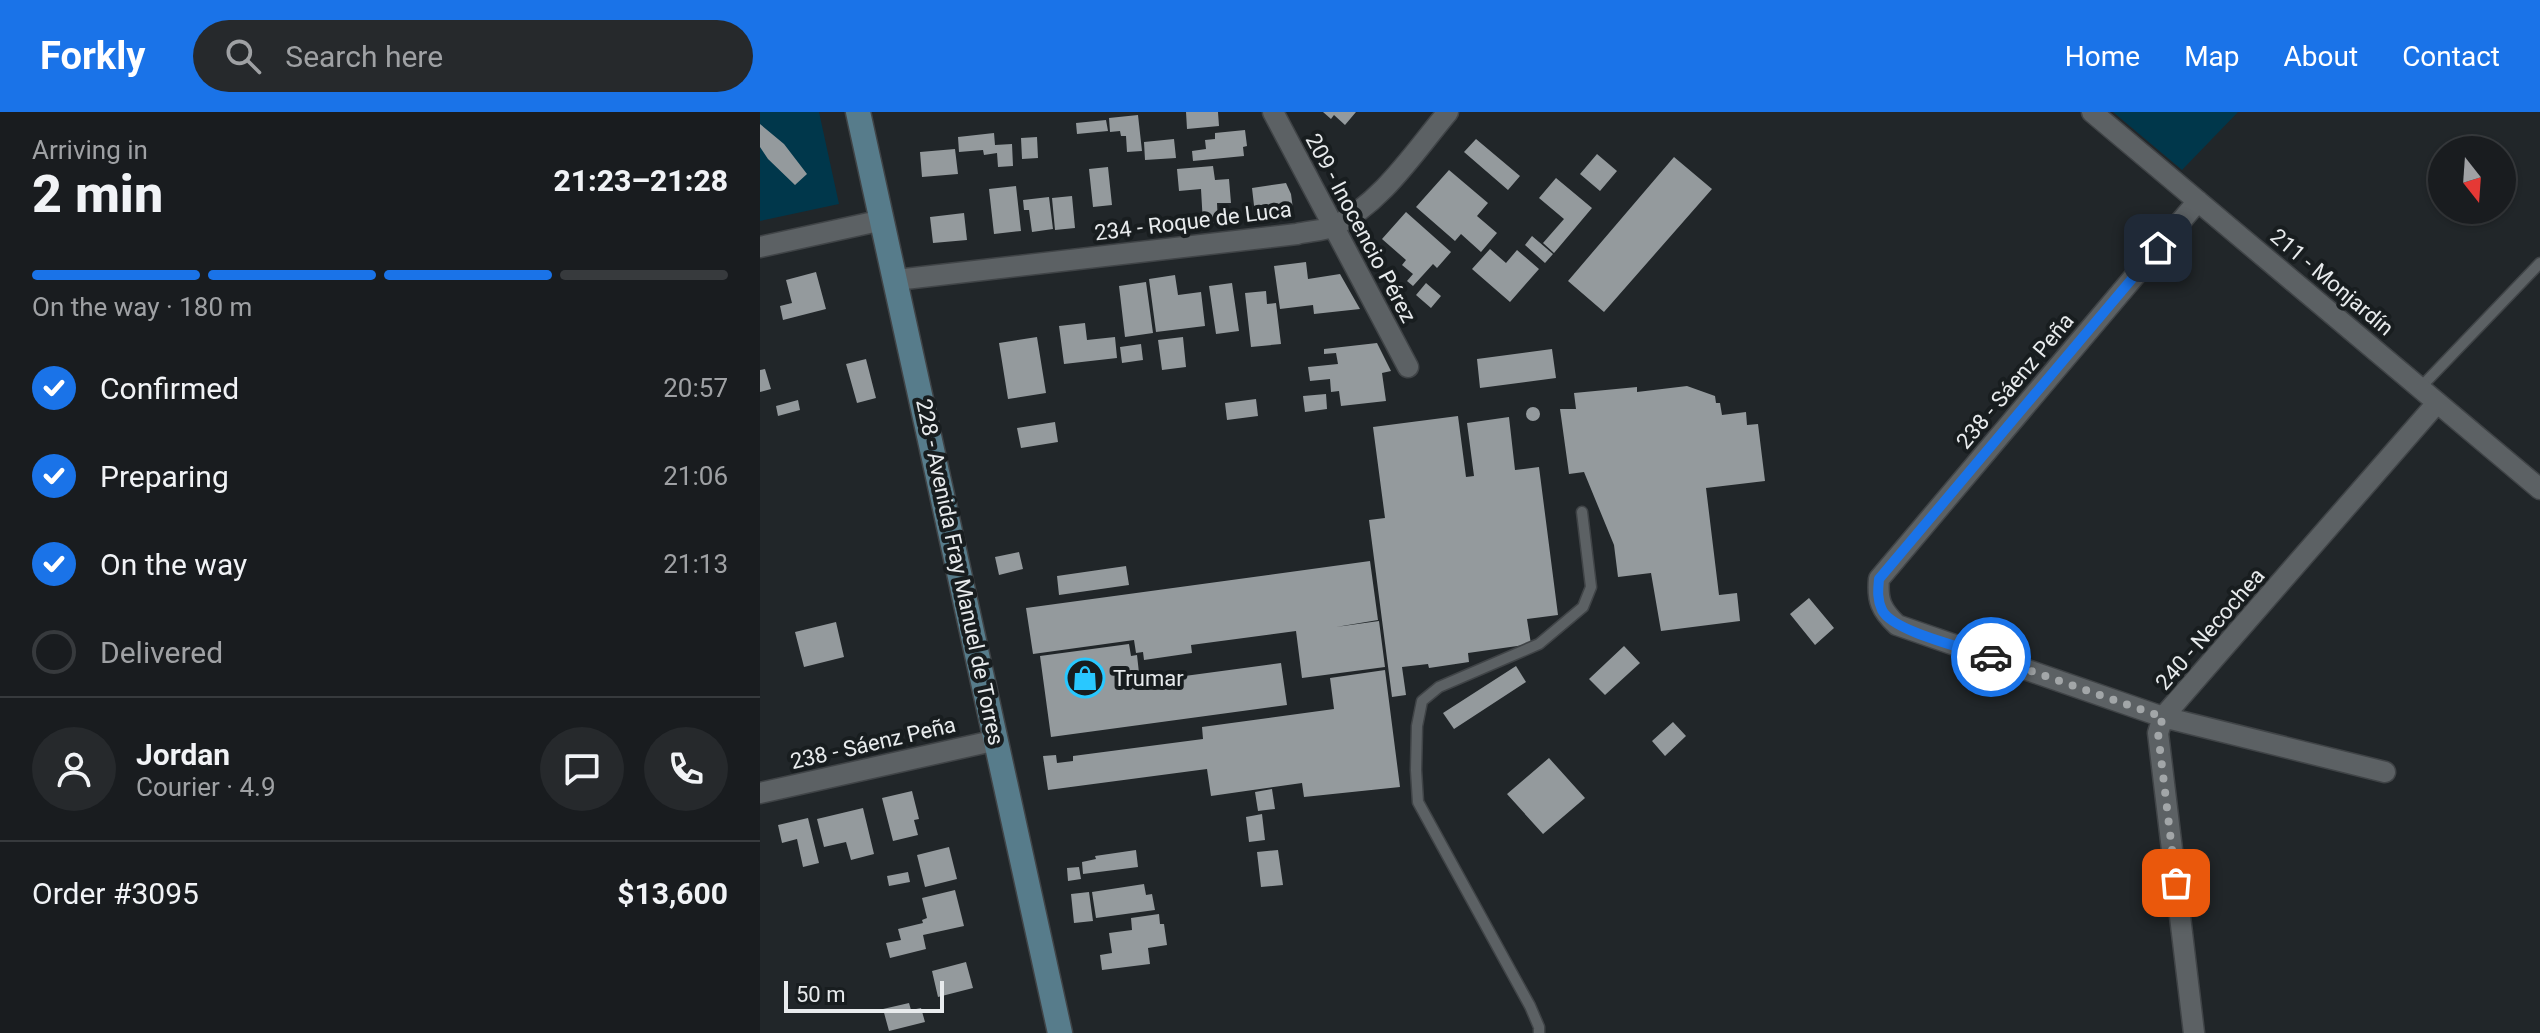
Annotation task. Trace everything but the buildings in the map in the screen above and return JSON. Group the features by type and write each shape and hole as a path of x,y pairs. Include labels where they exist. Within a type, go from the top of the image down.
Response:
{"main road":[{"name":"228 - Avenida Fray Manuel de Torres","path":"858,112 1060,1033"}],"street":[{"name":"209 - Inocencio Pérez","path":"1273,112 1408,367"},
{"name":"234 - Roque de Luca","path":"896,280 1297,234 1332,227 1381,192 1448,112"},
{"name":"211 - Monjardín","path":"2092,112 2540,489"},
{"name":"238 - Sáenz Peña","path":"2163,717 1897,625 1883,612 1878,596 1879,579 2198,201"},
{"path":"760,247 883,220"},
{"name":"240 - Necochea","path":"2194,1033 2158,733 2163,717 2437,403"},
{"path":"2163,717 2385,772"},
{"name":"238 - Sáenz Peña","path":"760,793 997,740"}],"lane":[{"path":"2420,388 2540,263"},
{"path":"1539,1033 1530,1006 1418,802 1417,726 1422,701 1439,687 1539,644 1583,607 1591,587 1582,512"}],"shaded area":[{"path":"760,112 819,112 839,204 760,221"},
{"path":"2113,112 2238,112 2182,170"}],"way so far":[{"path":"1991,657 2163,717 2158,733 2176,883"}],"place":[{"name":"Trumar","path":"1085,678"}],"route":[{"path":"1991,657 1897,625 1883,612 1878,596 1879,579 2158,248"}]}
